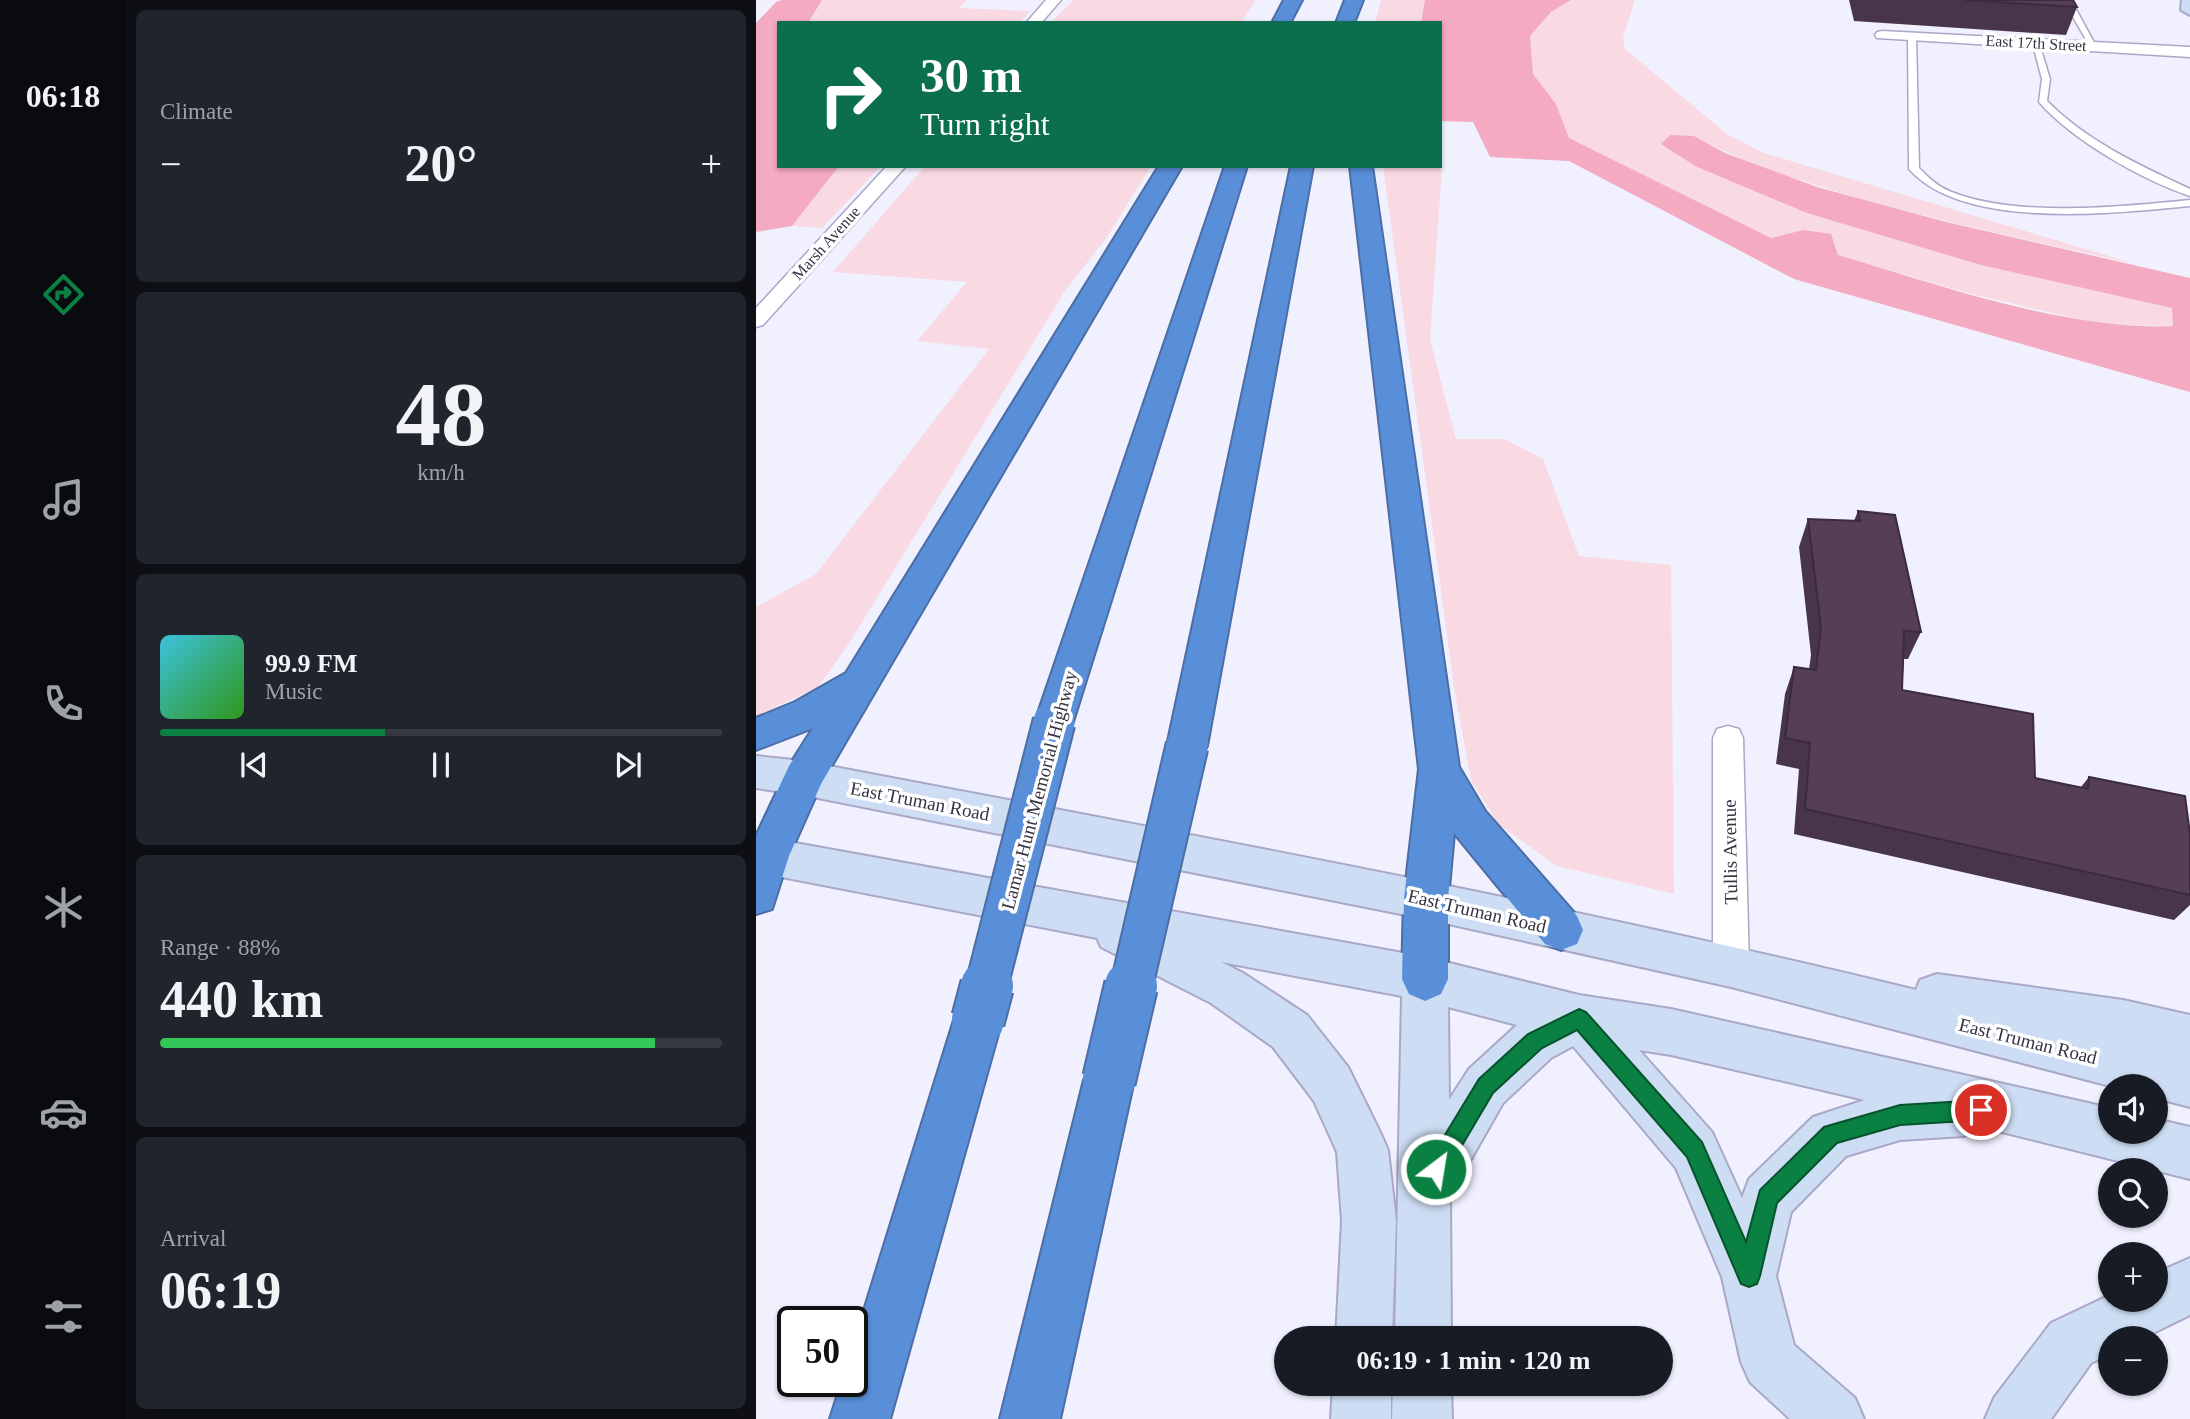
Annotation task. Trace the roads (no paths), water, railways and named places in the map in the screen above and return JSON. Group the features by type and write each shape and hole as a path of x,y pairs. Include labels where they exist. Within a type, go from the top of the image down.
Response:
{"highway":[{"path":"1282,21 1293,0"},
{"path":"760,868 803,778 1170,168"},
{"name":"Lamar Hunt Memorial Highway","path":"860,1419 978,1020 1054,722 1235,168"},
{"path":"1030,1419 1186,746 1302,168"},
{"path":"1362,168 1439,769 1426,899 1425,979"},
{"path":"756,734 808,713 861,681"},
{"path":"1439,769 1469,823 1561,930"}],"main road":[{"path":"2190,2 2190,10"},
{"name":"East Truman Road","path":"756,772 803,778 1426,899 1731,966 2190,1082"},
{"path":"760,868 1078,914 1425,979 1579,1018 1671,1032 2008,1108 2190,1153"},
{"path":"1078,914 1238,996 1290,1031 1331,1084 1362,1150 1368,1221 1364,1326"},
{"path":"1731,966 2123,1023 2190,1038"},
{"path":"1423,1326 1425,979"},
{"path":"1424,1190 1486,1086 1535,1041 1579,1018"},
{"path":"1579,1018 1694,1150 1749,1276 1770,1362 1834,1419"},
{"path":"1749,1276 1768,1198 1831,1135 1900,1115 2008,1108"},
{"path":"2015,1419 2071,1343 2190,1286"},
{"path":"1361,1419 1362,1396"},
{"path":"1422,1396 1422,1419"}],"street":[{"path":"1034,21 1054,0"},
{"name":"East 17th Street","path":"1882,35 2190,52"},
{"name":"Marsh Avenue","path":"756,321 895,168"},
{"name":"Tullis Avenue","path":"1728,738 1731,966"}],"lane":[{"path":"2067,0 2094,46"},
{"path":"1912,36 1914,169 1929,183 1948,194 2000,207 2095,209 2190,203"},
{"path":"2035,43 2046,79 2043,102 2062,124 2118,158 2190,193"}]}
